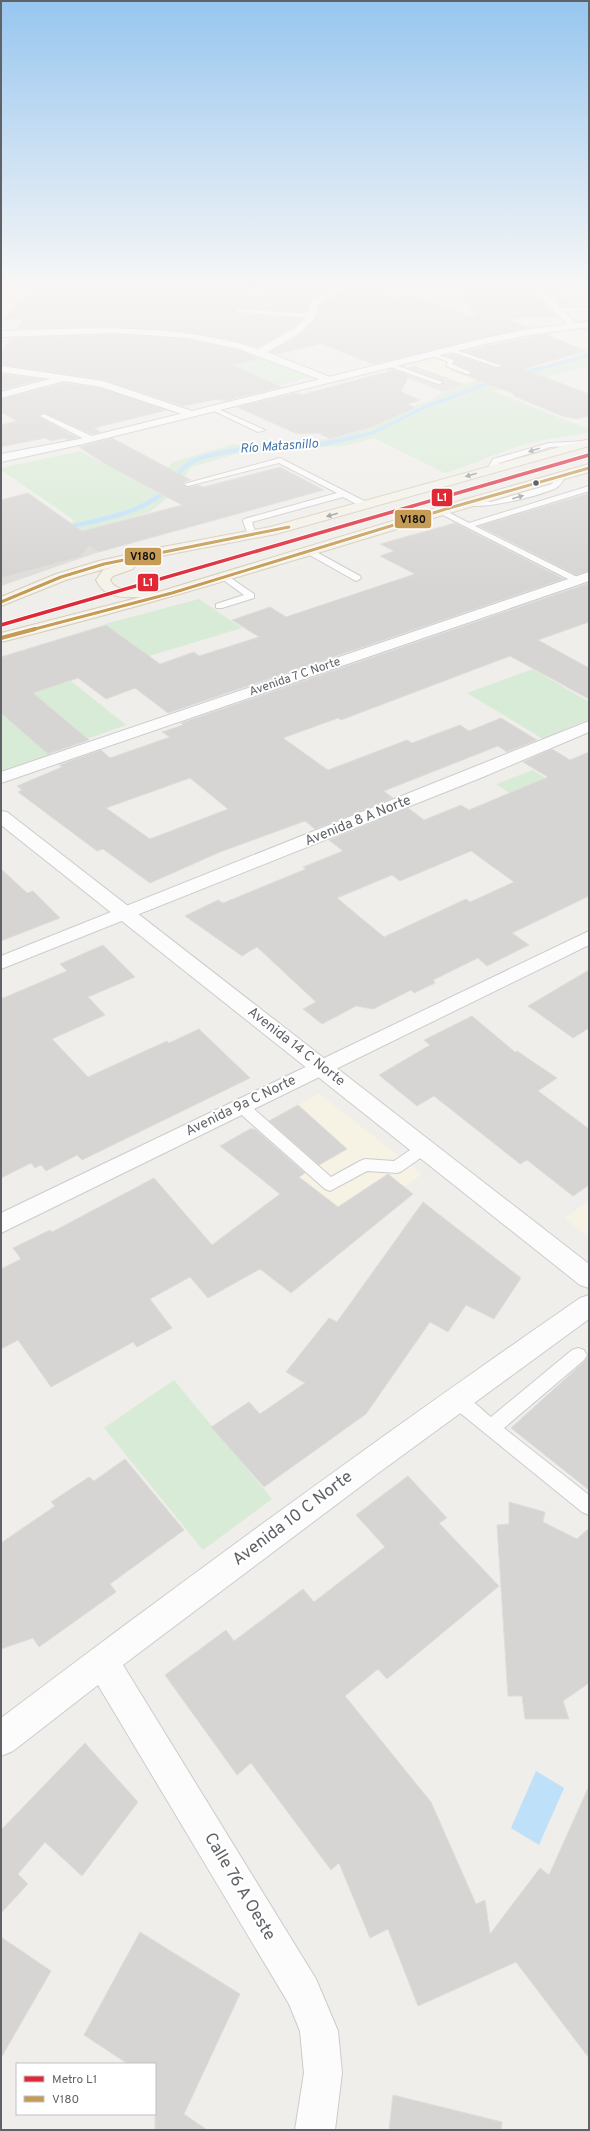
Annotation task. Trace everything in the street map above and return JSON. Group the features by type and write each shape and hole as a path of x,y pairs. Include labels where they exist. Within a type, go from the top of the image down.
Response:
{"main road":[{"path":"202,584 132,593 113,590 105,585 103,580 108,573 122,568 365,505 588,442"},
{"path":"1,638 202,584 439,511 589,468"},
{"path":"1,602 61,577 104,564 152,553 246,537"},
{"path":"1,598 28,591"}],"street":[{"path":"1,395 39,385"},
{"path":"107,385 191,414"},
{"path":"1,458 91,439 307,385"},
{"name":"Avenida 7 C Norte","path":"1,778 582,578"},
{"name":"Avenida 8 A Norte","path":"1,963 476,774 589,726"},
{"name":"Avenida 14 C Norte","path":"1,816 589,1278"},
{"name":"Avenida 9a C Norte","path":"1,1224 589,937"},
{"name":"Avenida 10 C Norte","path":"1,1739 102,1661 455,1399 589,1305"},
{"name":"Calle 76 A Oeste","path":"102,1661 303,1992 319,2031 322,2066 315,2130"}],"lane":[{"path":"214,409 261,430"},
{"path":"44,416 91,439"},
{"path":"188,484 280,460 365,505"},
{"path":"468,526 589,488"},
{"path":"246,537 246,520 344,494"},
{"path":"439,511 468,526 582,578"},
{"path":"309,551 357,578"},
{"path":"219,606 251,596 225,577"},
{"path":"241,1106 330,1185 365,1165 397,1167 424,1148"},
{"path":"492,1428 578,1355"},
{"path":"455,1399 589,1506"}],"shaded area":[{"path":"426,385 460,385 443,392"},
{"path":"72,534 99,552 1,586 1,543"},
{"path":"319,1094 422,1174 335,1236 220,1146"},
{"path":"589,1201 589,1237 565,1218"}],"green space":[{"path":"461,385 514,385 493,391 589,429 589,432 542,440 523,445 445,473 374,438 343,446 242,452 192,467 171,495 150,512 72,534 60,526 74,522 71,518 1,470 1,468 80,451 155,491 172,462 234,444 245,446 269,441 331,439 369,428 413,406 432,400 443,392"},
{"path":"199,599 242,628 149,656 105,624"},
{"path":"533,669 589,702 589,719 543,739 467,693"},
{"path":"71,681 126,725 87,739 33,693"},
{"path":"1,709 52,756 1,773"},
{"path":"533,770 589,806 564,830 496,784"},
{"path":"174,1380 272,1499 203,1550 104,1428"}],"water":[{"path":"536,1771 564,1788 539,1845 511,1828"}],"building":[{"path":"1,385 18,385 1,390"},
{"path":"54,385 82,385 101,388 167,410 94,428 101,432 92,434 43,413 39,415 39,417 78,438 68,440 65,438 51,441 45,438 1,447 1,425 17,421 1,412 1,399"},
{"path":"120,385 279,385 282,387 224,401 218,399 183,406"},
{"path":"337,385 404,385 401,392 420,400 407,404 415,408 369,428 330,439 318,433 297,434 237,407 295,393 301,395"},
{"path":"492,385 566,385 589,394 589,416 577,419 562,416 514,396 514,394"},
{"path":"112,438 191,480 183,483 187,487 199,485 203,487 280,467 324,490 99,552 89,546 80,557 1,578 1,500 28,493 82,531 182,505 105,464 79,447"},
{"path":"589,493 589,571 576,575 479,526"},
{"path":"455,523 564,579 168,713 135,688 106,699 78,678 33,693 89,740 48,754 1,713 1,657 106,625 160,664 194,652 199,656 259,637 232,620 270,607 286,617 415,574 380,556 394,551 380,544"},
{"path":"589,583 589,622 538,640 589,668 589,699 510,656 341,720 338,718 283,738 328,770 407,740 412,743 460,725 469,731 501,718 537,740 507,752 498,746 384,791 393,798 315,829 305,821 220,852 150,883 103,849 97,851 18,792 22,790 17,786 62,767 59,765 101,750 110,758 170,737 162,732 183,725 181,723","holes":["190,778 228,809 150,839 106,808"]},
{"path":"552,749 570,760 589,752 589,896 512,933 529,945 487,966 478,958 433,980 435,983 414,993 411,990 373,1009 356,1006 322,1024 303,1009 316,1002 257,947 242,956 185,916 218,900 223,903 306,869 303,867 343,851 329,840 408,808 424,820 461,805 469,810 548,777 523,762","holes":["471,851 514,882 470,902 466,899 384,937 337,898 392,875 400,881"]},
{"path":"1,869 27,893 33,891 60,918 1,941"},
{"path":"103,945 135,977 88,997 105,1015 52,1039 88,1077 167,1041 169,1043 199,1029 250,1078 82,1160 77,1155 46,1171 41,1165 35,1168 31,1163 1,1178 1,999 67,971 60,964"},
{"path":"589,970 589,1028 573,1038 528,1006"},
{"path":"472,1016 515,1052 517,1051 557,1078 538,1091 589,1129 589,1185 573,1196 527,1160 520,1164 434,1096 417,1106 379,1075 430,1045 424,1040"},
{"path":"298,1105 347,1149 319,1165 269,1121"},
{"path":"250,1129 255,1129 305,1173 299,1177 338,1207 388,1174 413,1194 291,1293 260,1269 208,1298 190,1277 150,1299 172,1328 137,1347 133,1342 51,1387 18,1340 1,1349 1,1269 21,1259 13,1248 50,1230 52,1232 154,1178 212,1245 280,1194 220,1146"},
{"path":"423,1202 521,1278 494,1319 466,1305 448,1332 430,1322 366,1414 264,1487 211,1427 249,1402 260,1414 305,1383 286,1372 329,1318 337,1322"},
{"path":"589,1355 589,1490 511,1428 585,1361"},
{"path":"125,1459 184,1530 110,1584 116,1592 39,1647 33,1638 1,1649 1,1543 55,1506 51,1502 89,1477 94,1481"},
{"path":"408,1476 447,1518 439,1523 499,1586 387,1679 378,1669 345,1696 431,1802 476,1904 485,1900 490,1934 540,1868 549,1875 589,1786 589,2058 516,1962 418,2006 388,1929 370,1938 339,1863 331,1870 251,1763 237,1775 165,1675 226,1630 234,1641 303,1589 314,1602 385,1547 356,1515"},
{"path":"509,1502 545,1512 543,1522 577,1539 589,1528 589,1683 563,1701 569,1719 525,1719 522,1696 508,1696 497,1525 509,1524"},
{"path":"85,1743 138,1802 82,1876 45,1842 18,1874 28,1884 1,1913 1,1830"},
{"path":"140,1932 240,1994 184,2114 207,2130 155,2130 156,2063 126,2063 84,2035"},
{"path":"1,1937 51,1971 1,2058"},
{"path":"393,2095 502,2122 501,2130 389,2130"}],"waterway":[{"name":"Río Matasnillo","path":"355,437 372,433 423,408 482,385"},
{"name":"Río Matasnillo","path":"65,528 115,516 140,507 162,494 185,466 198,459 214,454 246,449 311,445 360,436"}],"metro line":[{"name":"L1","path":"1,625 589,455"}],"transit line":[{"name":"V180","path":"1,638 172,593 446,509 589,468"},
{"name":"V180","path":"1,602 61,577 104,564 289,527"}]}
